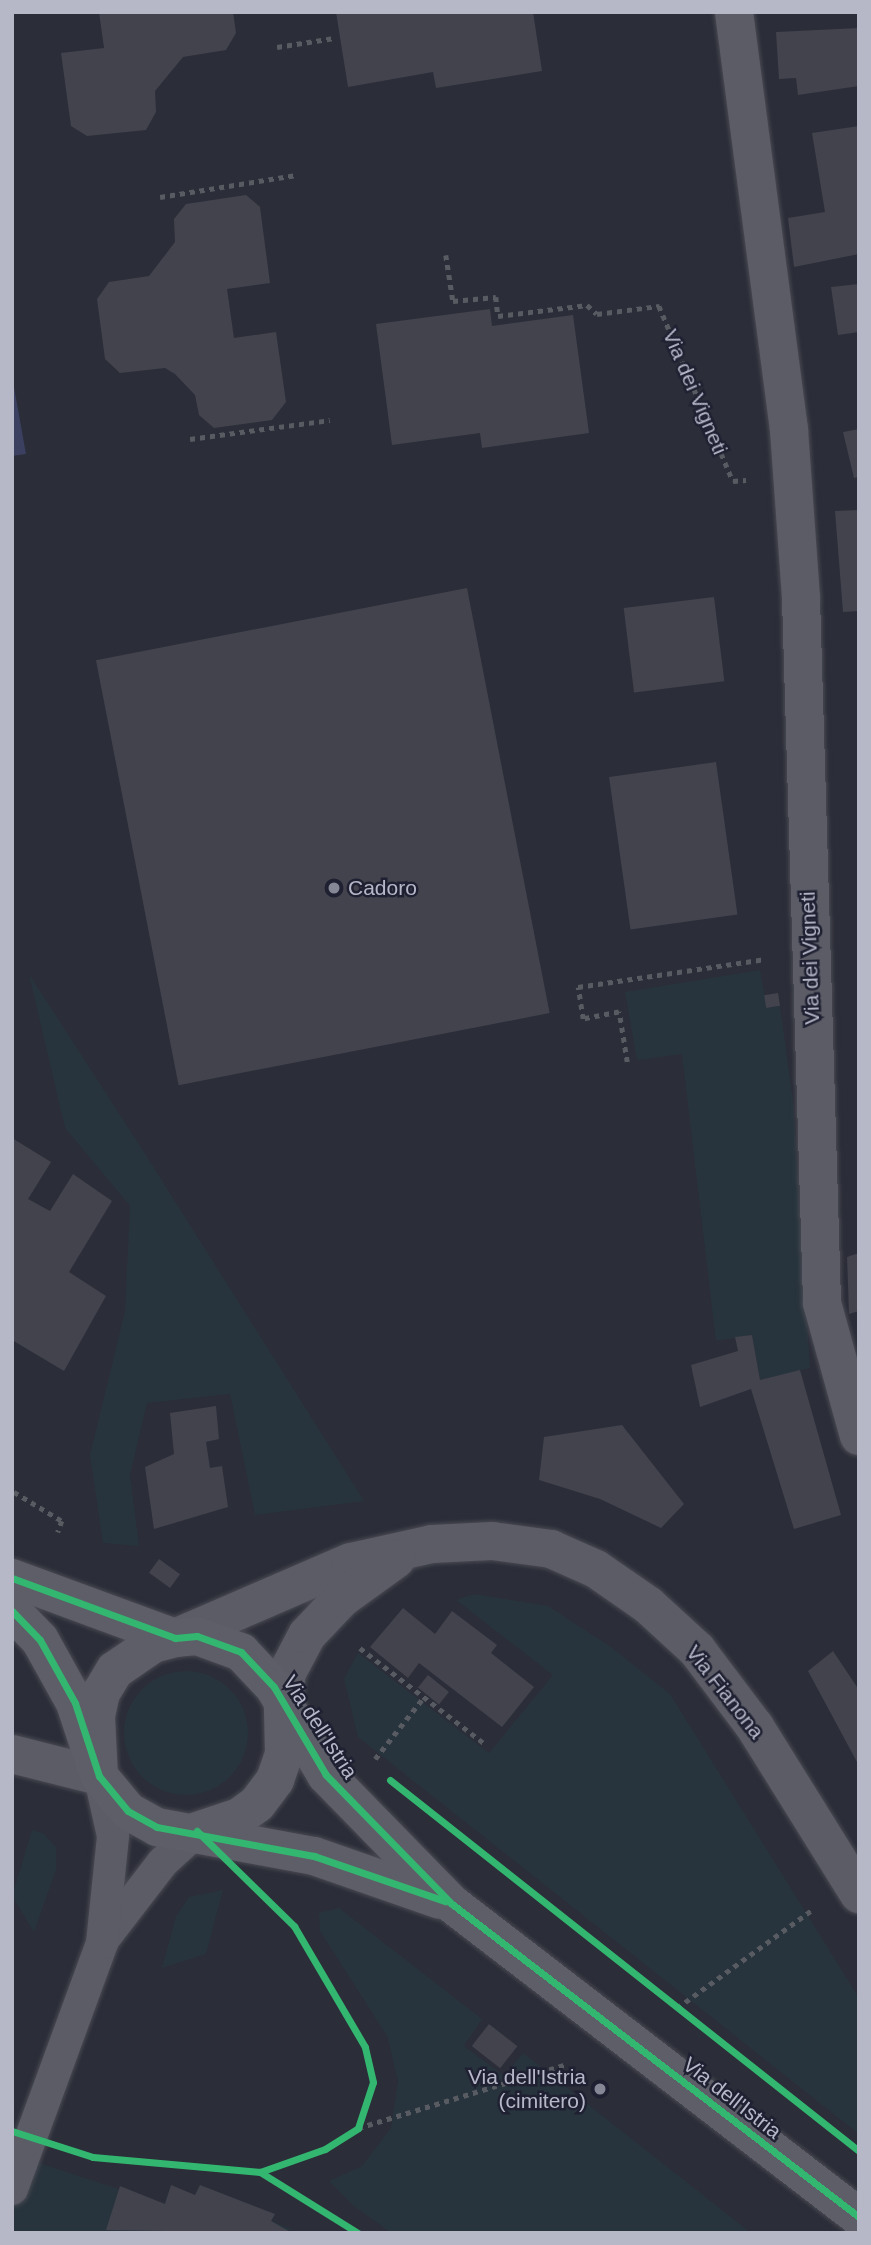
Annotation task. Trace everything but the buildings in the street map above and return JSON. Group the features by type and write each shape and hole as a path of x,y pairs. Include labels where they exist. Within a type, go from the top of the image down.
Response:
{"main road":[{"name":"Via dell'Istria","path":"12,1578 174,1638"},
{"name":"Via dell'Istria","path":"12,1611 40,1640 75,1703 99,1776 128,1811 157,1827 197,1831 314,1856 452,1904"},
{"name":"Via dell'Istria","path":"99,1776 96,1716 101,1693 133,1655 174,1638 197,1636 241,1652 260,1667 335,1786 452,1904 859,2217"},
{"name":"Via dell'Istria","path":"197,1831 239,1817 257,1804 275,1780 285,1754 284,1709"}],"street":[{"name":"Via dei Vigneti","path":"734,12 792,475 801,598 822,1303 845,1339 859,1436"},
{"name":"Via Fianona","path":"174,1638 312,1576 412,1548 492,1541 551,1549 596,1569 648,1605 696,1650 755,1727 859,1894"},
{"path":"284,1709 287,1673 307,1635 341,1599 412,1548"},
{"path":"12,1754 99,1776"}],"lane":[{"path":"12,2189 102,1943 113,1836 99,1776"},
{"path":"102,1943 163,1862 197,1831"}],"path":[{"path":"278,47 334,38"},
{"path":"160,197 296,175"},
{"path":"190,439 330,420"},
{"path":"627,1062 619,1012 583,1019 578,987 765,959 766,971"},
{"path":"13,1492 62,1521 58,1532"},
{"path":"360,1648 485,1744"},
{"path":"370,1765 424,1697"},
{"path":"677,2008 817,1906"},
{"path":"666,1999 688,2016"},
{"path":"347,2135 358,2128 567,2064"},
{"path":"358,2128 362,2116"}],"shaded area":[{"path":"760,970 767,1008 780,1006 793,1101 810,1368 760,1380 752,1335 716,1341 682,1054 637,1060 625,992"},
{"path":"29,974 364,1501 255,1515 230,1394 147,1403 130,1475 139,1546 103,1543 90,1455 125,1311 130,1206 65,1128"},
{"path":"474,1594 548,1606 611,1647 670,1694 859,1998 859,2134 358,1737 344,1679 358,1653 489,1753 553,1675 456,1600"},
{"path":"186,1671 210,1676 230,1689 243,1709 248,1733 243,1757 230,1777 210,1790 186,1795 162,1790 142,1777 129,1757 124,1733 129,1709 142,1689 162,1676"},
{"path":"32,1830 43,1833 56,1847 56,1870 34,1932 12,1896"},
{"path":"223,1890 206,1954 162,1968 176,1916 189,1897"},
{"path":"339,1908 482,2019 464,2046 504,2076 523,2053 751,2233 391,2233 354,2206 329,2181 362,2166 391,2128 398,2081 387,2036 320,1931 319,1913"},
{"path":"12,2154 164,2204 171,2185 195,2195 200,2185 275,2214 272,2221 293,2230 12,2233"}],"water":[{"path":"12,376 26,454 12,456"}],"cycle path":[{"path":"12,1578 175,1638 197,1636 241,1652 274,1687 326,1775 452,1904 859,2217"},
{"path":"12,1611 40,1640 75,1703 99,1776 128,1811 157,1827 314,1856 445,1901"},
{"path":"390,1780 859,2151"},
{"path":"12,2131 93,2157 260,2172 325,2149 358,2128 373,2082 365,2047 294,1926 197,1831"},
{"path":"260,2172 358,2233"}],"place":[{"name":"Cadoro","path":"334,888"},
{"name":"Via dell'Istria (cimitero)","path":"600,2089"}]}
